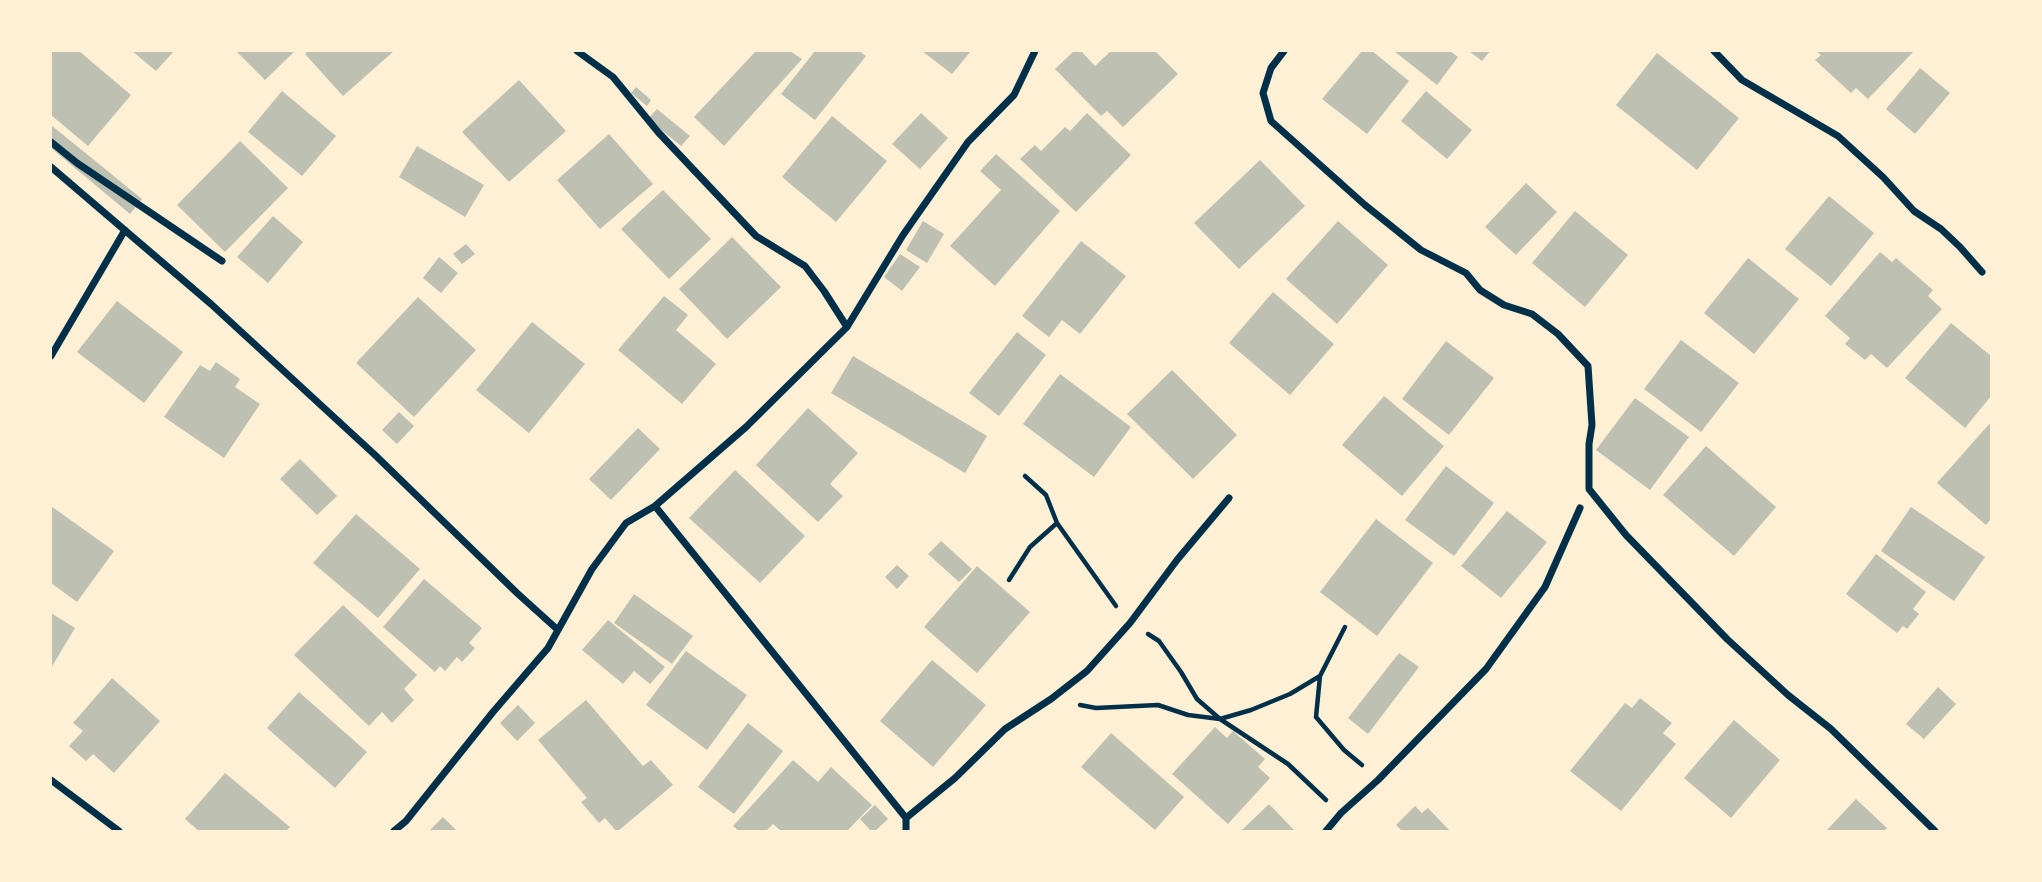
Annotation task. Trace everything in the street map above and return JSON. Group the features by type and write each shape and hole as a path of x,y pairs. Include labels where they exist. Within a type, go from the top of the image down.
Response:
{"street":[{"path":"577,51 613,78 658,132 756,236 805,266 846,327"},
{"path":"394,831 406,821 548,648 592,569 626,523 655,506 746,427 846,327 903,235 968,142 1014,95 1035,51"},
{"path":"1284,51 1271,68 1263,93 1271,121 1365,205 1421,250 1466,273 1480,290 1504,305 1532,314 1566,342 1588,366 1592,425 1589,444 1589,489 1626,536 1727,639 1788,695 1832,729 1935,831"},
{"path":"1714,51 1742,80 1838,135 1883,177 1914,211 1941,229 1982,272"},
{"path":"51,142 77,163 222,261"},
{"path":"51,167 211,304 558,629"},
{"path":"51,356 125,230"},
{"path":"906,818 956,778 1004,729 1051,699 1087,671 1130,624 1177,560 1229,498"},
{"path":"655,506 906,818 906,831"},
{"path":"1326,831 1486,669 1545,587 1580,508"},
{"path":"51,780 119,831"}],"path":[{"path":"1009,580 1030,547 1057,523"},
{"path":"1345,628 1320,676 1316,717 1344,750 1378,780"},
{"path":"1051,699 1096,708 1158,705 1188,715 1220,719 1290,694 1320,676"},
{"path":"1220,719 1288,764 1341,813"}],"building":[{"path":"51,51 79,51 131,95 88,146 51,115"},
{"path":"132,51 174,51 156,71"},
{"path":"236,51 295,51 265,80"},
{"path":"308,51 394,51 343,96 305,54"},
{"path":"756,51 790,51 802,59 724,146 694,117"},
{"path":"815,51 859,51 866,56 815,120 781,94"},
{"path":"922,51 971,51 952,74"},
{"path":"1074,51 1081,51 1095,66 1111,51 1155,51 1178,74 1123,127 1107,111 1101,116 1055,69"},
{"path":"1362,51 1372,51 1409,81 1367,134 1322,99"},
{"path":"1394,51 1450,51 1458,57 1437,85"},
{"path":"1469,51 1490,51 1482,61"},
{"path":"1816,51 1914,51 1868,99 1856,88 1851,93 1815,60 1821,55"},
{"path":"1657,53 1739,118 1697,170 1616,105"},
{"path":"1920,68 1950,93 1915,134 1886,109"},
{"path":"519,80 566,131 509,182 462,132"},
{"path":"636,87 651,100 647,106 631,93"},
{"path":"282,91 336,136 302,176 248,132"},
{"path":"1426,91 1472,130 1447,159 1401,121"},
{"path":"657,109 690,136 681,146 648,119"},
{"path":"921,113 948,138 920,169 892,144"},
{"path":"1087,113 1131,155 1076,212 1020,159 1035,145 1041,151 1065,127 1070,131"},
{"path":"832,116 887,161 836,222 782,177"},
{"path":"51,125 142,199 130,214 51,148"},
{"path":"609,134 653,184 600,229 557,180"},
{"path":"240,141 288,188 225,252 177,205"},
{"path":"417,146 484,185 465,217 399,177"},
{"path":"996,154 1060,211 995,286 950,246 1001,190 980,171"},
{"path":"1260,160 1305,206 1239,269 1194,223"},
{"path":"1526,183 1557,212 1516,255 1485,227"},
{"path":"663,190 711,239 669,279 621,229"},
{"path":"1829,196 1874,233 1831,286 1785,249"},
{"path":"1575,211 1628,255 1585,307 1532,263"},
{"path":"273,216 303,242 268,283 237,257"},
{"path":"923,221 944,234 927,263 906,250"},
{"path":"1338,221 1388,265 1337,324 1286,279"},
{"path":"732,237 781,287 727,339 679,289"},
{"path":"1081,241 1126,276 1080,334 1062,320 1049,337 1022,316"},
{"path":"466,244 475,254 462,264 453,254"},
{"path":"1880,252 1892,262 1896,258 1933,290 1928,296 1942,309 1887,368 1871,354 1865,360 1845,344 1850,338 1825,316"},
{"path":"900,254 920,267 902,291 884,277"},
{"path":"439,257 458,273 441,293 423,278"},
{"path":"1748,258 1799,299 1754,354 1704,313"},
{"path":"1273,292 1334,344 1290,395 1229,343"},
{"path":"664,296 688,315 676,330 716,364 682,404 618,350"},
{"path":"418,297 476,350 414,417 356,363"},
{"path":"117,301 183,352 144,403 77,352"},
{"path":"532,322 585,364 529,433 476,390"},
{"path":"1951,323 1991,356 1991,396 1965,428 1905,378"},
{"path":"1017,332 1046,355 999,416 969,393"},
{"path":"1681,340 1739,383 1701,432 1644,389"},
{"path":"1446,341 1494,378 1449,435 1402,399"},
{"path":"853,356 987,436 965,473 831,393"},
{"path":"216,362 240,379 235,387 260,404 224,458 164,417 200,365 210,371"},
{"path":"1172,370 1237,435 1193,479 1127,414"},
{"path":"1060,374 1131,427 1094,477 1023,424"},
{"path":"1384,396 1444,446 1402,496 1342,445"},
{"path":"1635,398 1689,437 1650,490 1596,450"},
{"path":"808,408 858,453 830,484 843,496 818,522 756,465"},
{"path":"399,412 414,426 397,444 382,430"},
{"path":"1991,422 1991,519 1986,525 1937,483"},
{"path":"638,428 660,449 611,500 589,479"},
{"path":"1706,446 1776,507 1734,556 1663,495"},
{"path":"300,459 337,496 317,515 280,479"},
{"path":"1446,466 1494,503 1454,556 1405,520"},
{"path":"735,470 805,536 760,583 689,518"},
{"path":"51,506 114,551 77,602 51,583"},
{"path":"1911,507 1985,557 1954,601 1881,551"},
{"path":"1507,511 1547,542 1501,598 1461,566"},
{"path":"356,514 420,569 378,618 313,563"},
{"path":"1376,519 1433,563 1377,636 1320,592"},
{"path":"941,541 972,569 959,582 928,554"},
{"path":"1876,554 1926,592 1913,609 1919,614 1907,629 1903,626 1897,633 1846,594"},
{"path":"897,565 909,576 897,589 885,577"},
{"path":"977,566 1030,612 977,673 924,627"},
{"path":"424,579 482,628 469,643 475,648 462,662 457,657 445,671 440,666 435,672 383,627"},
{"path":"634,594 693,636 672,664 614,623"},
{"path":"343,605 417,675 404,689 414,700 392,723 382,712 369,726 294,655"},
{"path":"51,613 75,628 51,668"},
{"path":"608,620 665,667 650,684 634,671 623,684 582,650"},
{"path":"686,651 747,695 707,750 646,705"},
{"path":"1399,653 1419,667 1368,734 1348,718"},
{"path":"932,660 986,705 933,767 880,721"},
{"path":"112,678 160,721 114,773 93,754 86,761 69,746 83,731 73,723"},
{"path":"1938,687 1956,704 1924,739 1906,724"},
{"path":"299,692 367,752 335,788 267,728"},
{"path":"1640,698 1672,723 1663,733 1676,744 1621,811 1570,771 1625,703 1632,708"},
{"path":"586,700 643,766 651,760 673,785 618,831 605,818 599,823 581,802 587,798 538,740"},
{"path":"518,705 535,723 517,741 500,723"},
{"path":"1734,720 1780,760 1731,818 1684,778"},
{"path":"748,723 783,751 734,814 698,787"},
{"path":"1215,727 1227,738 1233,731 1265,759 1258,767 1270,778 1228,824 1172,774"},
{"path":"1111,733 1184,797 1155,830 1081,767"},
{"path":"793,760 818,782 831,767 872,805 847,831 781,831 773,824 766,831 739,831 733,826"},
{"path":"225,773 290,827 286,831 199,831 185,819"},
{"path":"1856,799 1887,828 1884,831 1826,831"},
{"path":"1269,804 1295,831 1241,831"},
{"path":"875,805 888,819 875,831 871,831 860,819"},
{"path":"1415,806 1422,813 1428,808 1450,831 1402,831 1396,825"},
{"path":"443,817 457,831 429,831"}]}
